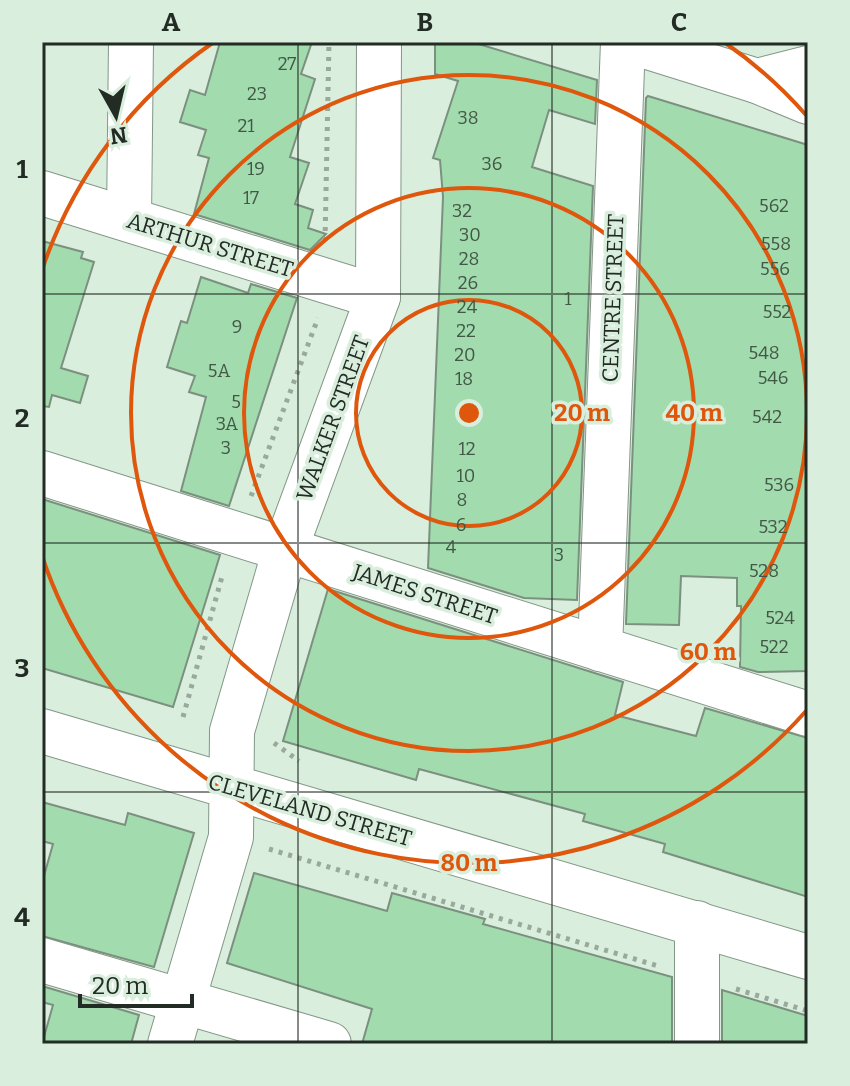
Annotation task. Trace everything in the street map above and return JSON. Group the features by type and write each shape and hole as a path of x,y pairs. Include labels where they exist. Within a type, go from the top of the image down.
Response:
{"street":[{"path":"129,219 131,42"},
{"name":"WALKER STREET","path":"170,1044 231,837 232,731 285,550 378,297 379,42"},
{"name":"CENTRE STREET","path":"600,649 623,42"},
{"path":"632,42 757,81 808,102"},
{"path":"757,81 808,68"},
{"name":"ARTHUR STREET","path":"42,193 378,297"},
{"name":"JAMES STREET","path":"42,473 808,714"},
{"name":"CLEVELAND STREET","path":"42,731 808,957"},
{"path":"697,923 697,1044"},
{"path":"42,960 329,1044"}],"path":[{"path":"183,717 225,565 324,301 329,42"},
{"path":"274,743 294,759"},
{"path":"266,848 808,1011"}],"building":[{"path":"220,42 312,42 301,74 315,79 290,157 309,163 295,204 313,210 308,228 326,234 310,250 194,214 209,158 198,155 206,130 180,122 190,90 205,95"},
{"path":"435,42 472,42 597,80 595,124 549,110 532,167 593,186 577,600 524,598 428,568 443,197 440,160 433,158 458,81 435,74"},
{"path":"648,96 808,145 808,671 758,672 740,667 741,606 737,606 737,578 681,576 679,625 626,624"},
{"path":"42,241 83,252 81,258 94,262 61,368 88,376 80,403 52,395 49,407 42,406"},
{"path":"201,277 248,293 251,284 297,298 229,506 181,491 206,397 189,392 195,376 167,367 181,321 187,323"},
{"path":"42,499 220,555 173,707 42,668"},
{"path":"328,589 623,682 615,715 696,736 705,708 808,738 808,897 663,852 665,844 583,821 585,814 419,769 416,780 283,741"},
{"path":"42,802 125,825 128,813 194,833 154,967 42,936 42,883 53,844 42,841"},
{"path":"254,873 387,911 392,893 485,919 483,924 672,977 672,1044 362,1044 372,1009 227,963"},
{"path":"42,986 139,1015 131,1044 42,1044 53,1005 42,1002"},
{"path":"722,990 808,1016 808,1044 722,1044"}]}
